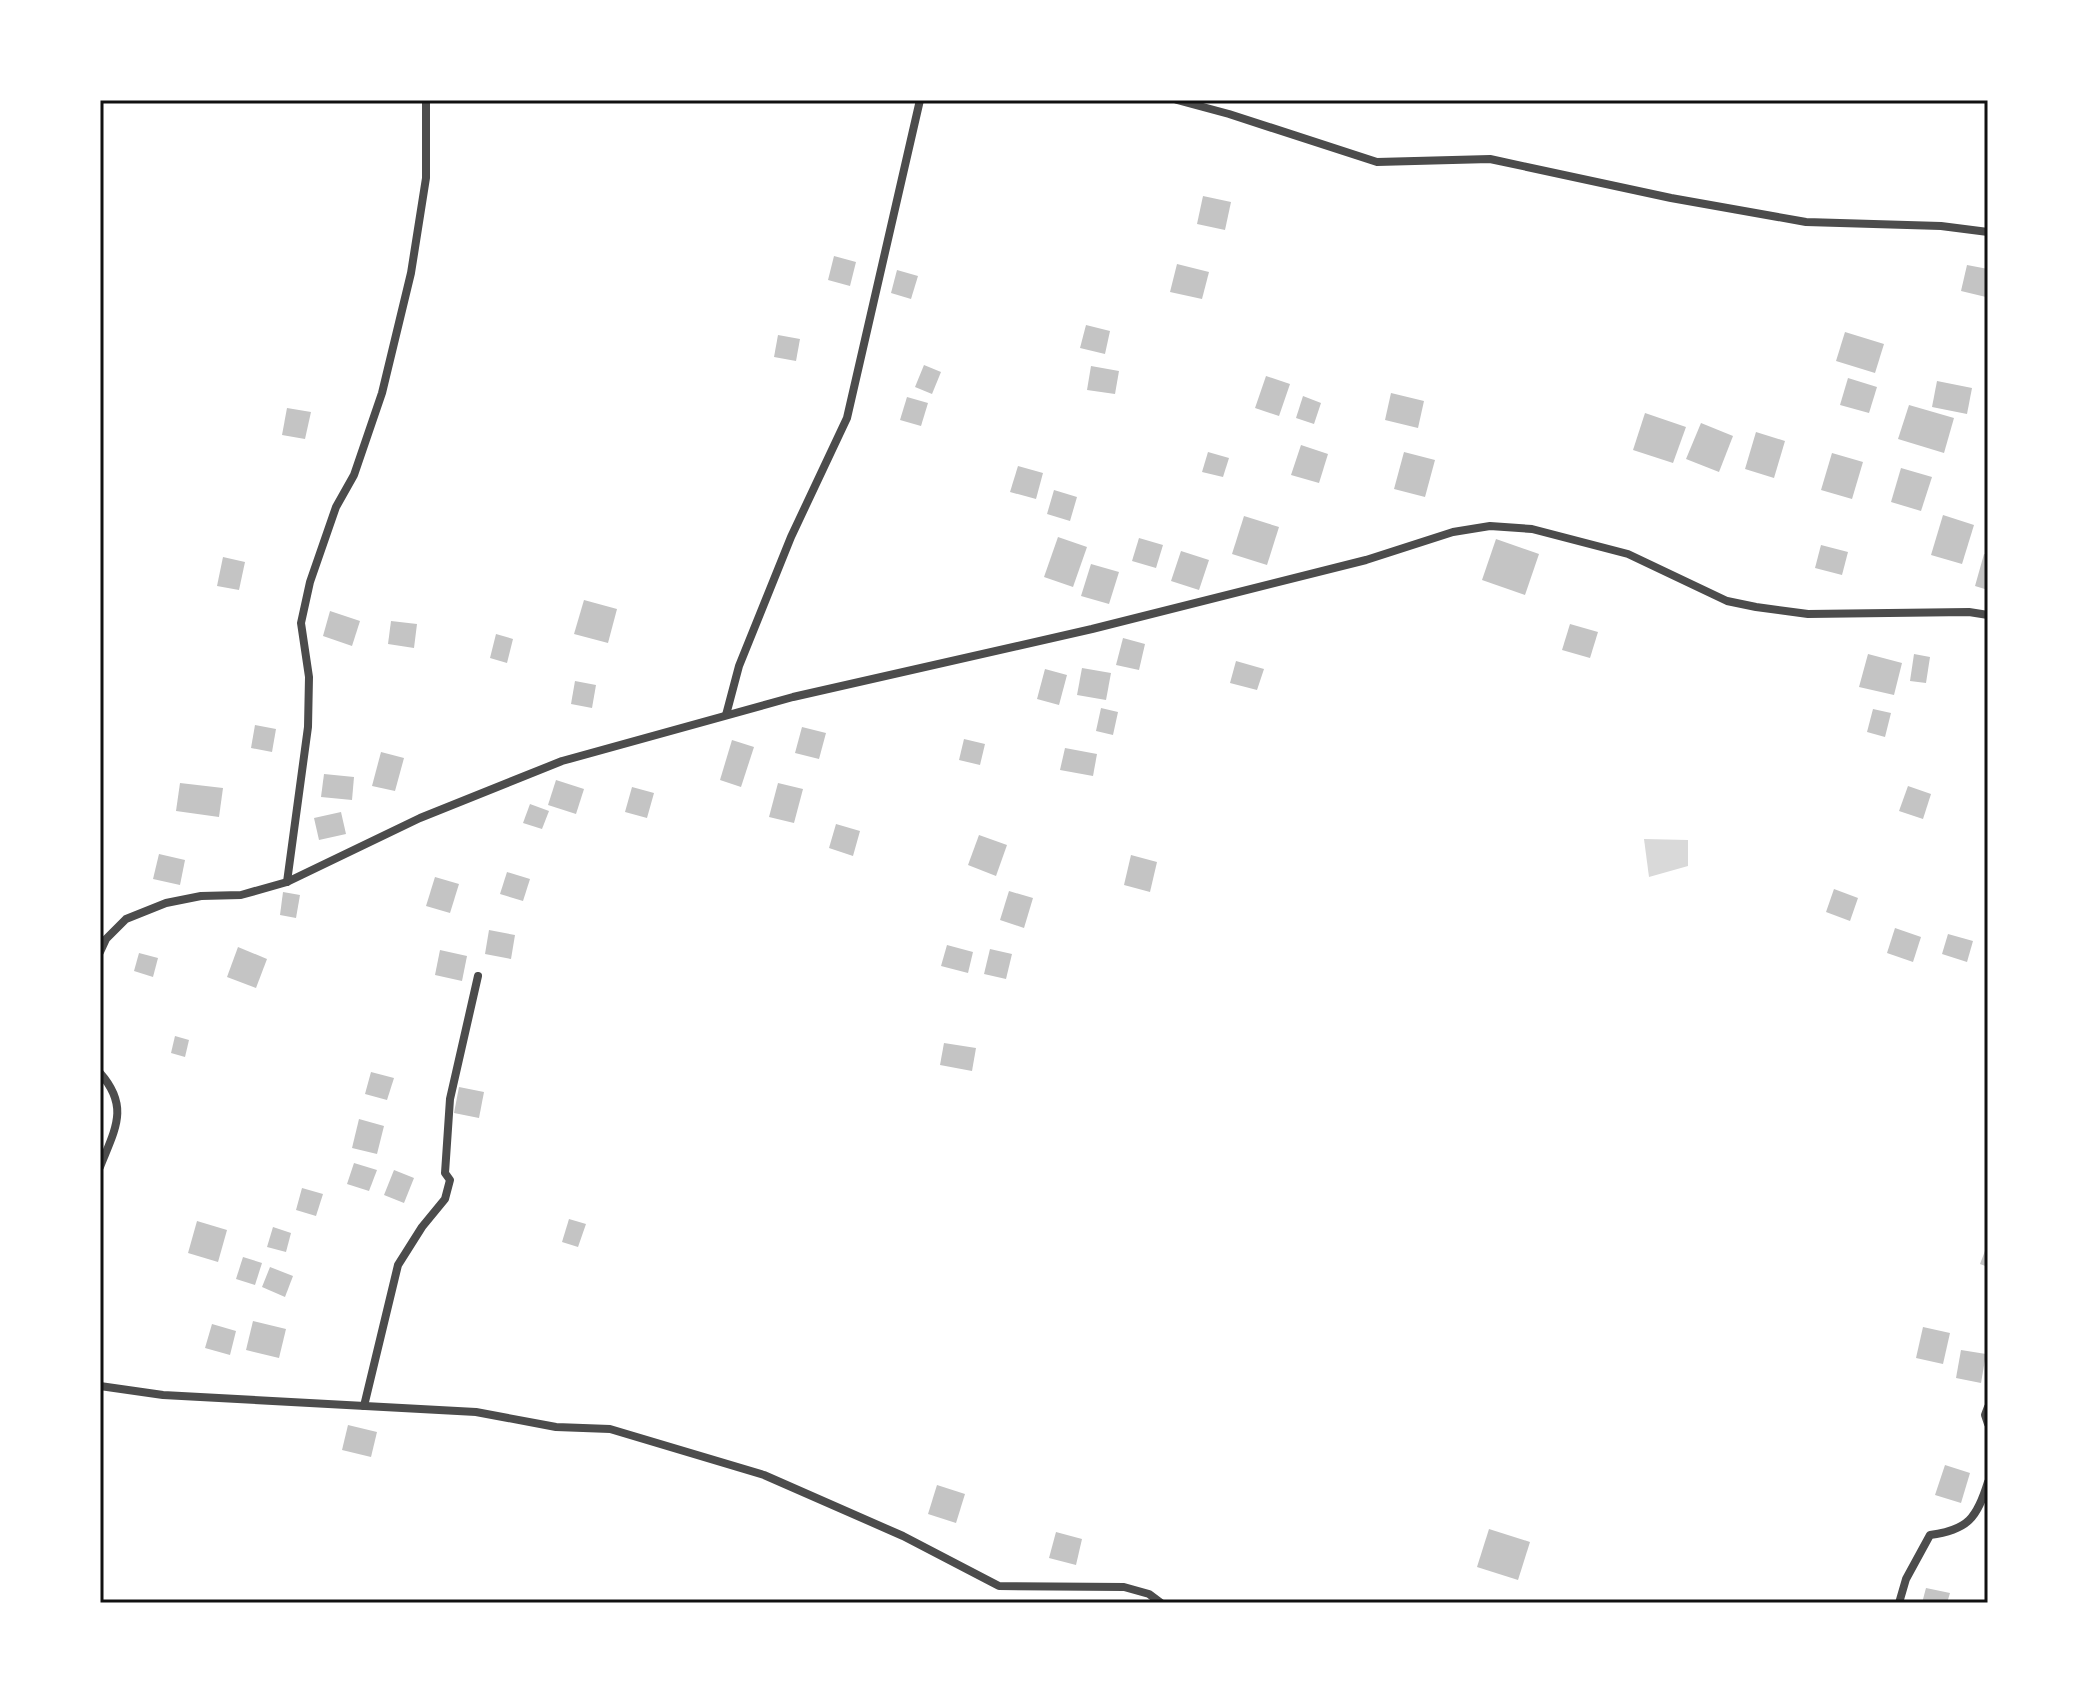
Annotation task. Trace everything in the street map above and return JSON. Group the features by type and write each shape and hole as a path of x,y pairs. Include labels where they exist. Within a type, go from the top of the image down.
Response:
{"street":[{"path":"287,882 308,727 309,677 301,623 310,582 336,507 354,475 382,393 411,273 426,178 426,100"},
{"path":"726,715 739,666 785,552 847,418 920,100"},
{"path":"1177,100 1377,162 1490,159 1671,198 1806,222 1941,226 1988,232"},
{"path":"100,952 106,939 126,919 166,903 201,896 241,895 287,882 420,818 562,761 726,715 1366,560 1453,532 1490,526 1532,529 1628,554 1727,601 1756,607 1808,614 1969,612 1988,615"},
{"path":"364,1406 398,1265 422,1227 445,1199 450,1180 445,1173 450,1099 478,976"},
{"path":"100,1073 114,1089 117,1105 116,1125 100,1167"},
{"path":"100,1386 163,1395 476,1412 556,1427 610,1429 764,1475 903,1536 999,1586 1124,1587 1149,1594 1161,1603"},
{"path":"1988,1407 1985,1415 1988,1424"},
{"path":"1899,1603 1906,1579 1930,1535 1967,1525 1980,1507 1988,1482"}],"shaded area":[{"path":"1644,839 1688,840 1688,866 1649,877"}],"building":[{"path":"1203,196 1231,202 1225,230 1197,224"},
{"path":"834,256 856,262 850,286 828,280"},
{"path":"1177,264 1209,272 1202,299 1170,292"},
{"path":"1967,265 1988,269 1986,297 1961,291"},
{"path":"897,270 918,276 911,299 891,293"},
{"path":"1086,325 1110,331 1105,354 1080,348"},
{"path":"1845,332 1884,344 1875,373 1836,361"},
{"path":"778,335 800,339 796,361 774,357"},
{"path":"924,365 941,372 932,394 915,387"},
{"path":"1091,366 1119,371 1115,394 1087,390"},
{"path":"1266,376 1290,384 1279,416 1255,408"},
{"path":"1848,378 1877,387 1869,413 1840,405"},
{"path":"1937,381 1972,388 1967,414 1932,407"},
{"path":"1391,393 1424,401 1418,428 1385,420"},
{"path":"1303,396 1321,403 1314,424 1296,418"},
{"path":"907,397 928,403 921,426 900,420"},
{"path":"1909,405 1954,418 1944,453 1898,439"},
{"path":"287,408 311,412 305,439 282,435"},
{"path":"1645,413 1686,427 1673,463 1633,450"},
{"path":"1701,423 1733,436 1719,472 1686,459"},
{"path":"1756,432 1785,441 1774,478 1745,469"},
{"path":"1301,445 1328,454 1319,483 1291,475"},
{"path":"1208,452 1229,458 1223,477 1202,472"},
{"path":"1404,452 1435,460 1425,497 1394,489"},
{"path":"1832,453 1863,462 1852,499 1821,490"},
{"path":"1018,466 1043,473 1036,499 1010,492"},
{"path":"1901,468 1932,477 1921,511 1891,502"},
{"path":"1054,490 1077,497 1070,521 1047,514"},
{"path":"1943,515 1974,525 1962,564 1931,555"},
{"path":"1244,516 1279,527 1267,565 1232,554"},
{"path":"1058,537 1087,547 1073,587 1044,577"},
{"path":"1139,538 1163,545 1156,568 1132,561"},
{"path":"1496,539 1539,554 1525,595 1482,580"},
{"path":"1821,545 1848,552 1842,575 1815,568"},
{"path":"1181,551 1209,560 1199,590 1171,581"},
{"path":"1984,554 1988,555 1988,590 1975,586"},
{"path":"223,557 245,562 239,590 217,586"},
{"path":"1091,564 1119,572 1109,604 1081,596"},
{"path":"584,600 617,609 608,643 574,634"},
{"path":"330,611 360,621 352,646 323,636"},
{"path":"391,621 417,624 414,648 388,644"},
{"path":"1570,624 1598,632 1590,658 1562,650"},
{"path":"496,634 513,639 507,663 490,658"},
{"path":"1123,638 1145,644 1139,670 1116,665"},
{"path":"1868,654 1902,663 1894,695 1859,687"},
{"path":"1914,654 1930,657 1926,683 1910,681"},
{"path":"1236,661 1264,669 1257,690 1230,683"},
{"path":"1082,668 1111,673 1106,700 1077,695"},
{"path":"1045,669 1067,675 1059,705 1037,699"},
{"path":"575,681 596,685 592,708 571,704"},
{"path":"1101,708 1118,712 1113,735 1096,731"},
{"path":"1873,709 1891,713 1885,737 1867,732"},
{"path":"255,725 276,729 272,752 251,748"},
{"path":"802,727 826,733 819,759 795,753"},
{"path":"964,739 985,744 980,765 959,760"},
{"path":"732,740 754,747 741,787 720,780"},
{"path":"1065,748 1097,754 1093,776 1060,770"},
{"path":"381,752 404,758 395,791 372,786"},
{"path":"324,774 354,777 352,800 321,797"},
{"path":"556,780 584,789 576,814 548,805"},
{"path":"180,783 223,788 219,817 176,811"},
{"path":"778,783 803,789 794,823 769,817"},
{"path":"1908,786 1931,794 1923,819 1899,811"},
{"path":"632,787 654,793 647,818 625,812"},
{"path":"530,804 549,811 542,829 523,823"},
{"path":"341,812 346,834 319,840 314,818"},
{"path":"836,824 860,831 853,856 829,848"},
{"path":"979,835 1007,845 996,876 968,865"},
{"path":"159,854 185,860 180,885 153,879"},
{"path":"1131,855 1157,862 1150,892 1124,885"},
{"path":"507,872 530,879 523,901 500,894"},
{"path":"435,877 459,884 450,913 426,906"},
{"path":"1834,889 1858,898 1850,921 1826,912"},
{"path":"1009,891 1033,898 1024,928 1000,920"},
{"path":"283,892 300,895 296,918 280,915"},
{"path":"1895,928 1921,937 1913,962 1887,953"},
{"path":"489,930 515,935 511,959 485,954"},
{"path":"1948,934 1973,941 1967,962 1942,954"},
{"path":"947,945 973,952 968,973 941,966"},
{"path":"238,947 267,959 256,988 227,977"},
{"path":"990,949 1012,954 1006,979 984,974"},
{"path":"440,950 467,956 462,981 435,975"},
{"path":"139,953 158,958 153,977 134,971"},
{"path":"175,1036 189,1040 185,1057 171,1053"},
{"path":"944,1043 976,1048 972,1071 940,1065"},
{"path":"371,1072 394,1078 387,1100 365,1094"},
{"path":"459,1087 484,1092 479,1118 454,1113"},
{"path":"359,1119 384,1126 377,1154 352,1148"},
{"path":"354,1163 377,1170 369,1191 347,1184"},
{"path":"394,1170 414,1178 404,1203 384,1195"},
{"path":"302,1188 323,1194 316,1216 296,1210"},
{"path":"569,1219 586,1224 578,1247 562,1242"},
{"path":"197,1221 227,1230 218,1262 188,1253"},
{"path":"273,1227 291,1233 286,1252 267,1247"},
{"path":"1988,1243 1988,1267 1980,1264"},
{"path":"243,1257 262,1263 255,1285 236,1279"},
{"path":"270,1267 293,1276 285,1297 262,1287"},
{"path":"253,1321 286,1329 279,1358 246,1350"},
{"path":"212,1324 236,1331 230,1355 205,1348"},
{"path":"1923,1327 1950,1333 1943,1364 1916,1358"},
{"path":"1961,1350 1986,1354 1981,1383 1956,1378"},
{"path":"348,1425 377,1432 371,1457 342,1450"},
{"path":"1945,1465 1970,1473 1961,1503 1935,1495"},
{"path":"937,1485 965,1494 956,1523 928,1514"},
{"path":"1489,1529 1530,1542 1518,1580 1477,1567"},
{"path":"1056,1532 1082,1539 1076,1565 1049,1558"},
{"path":"1926,1588 1950,1593 1947,1603 1922,1603"}]}
